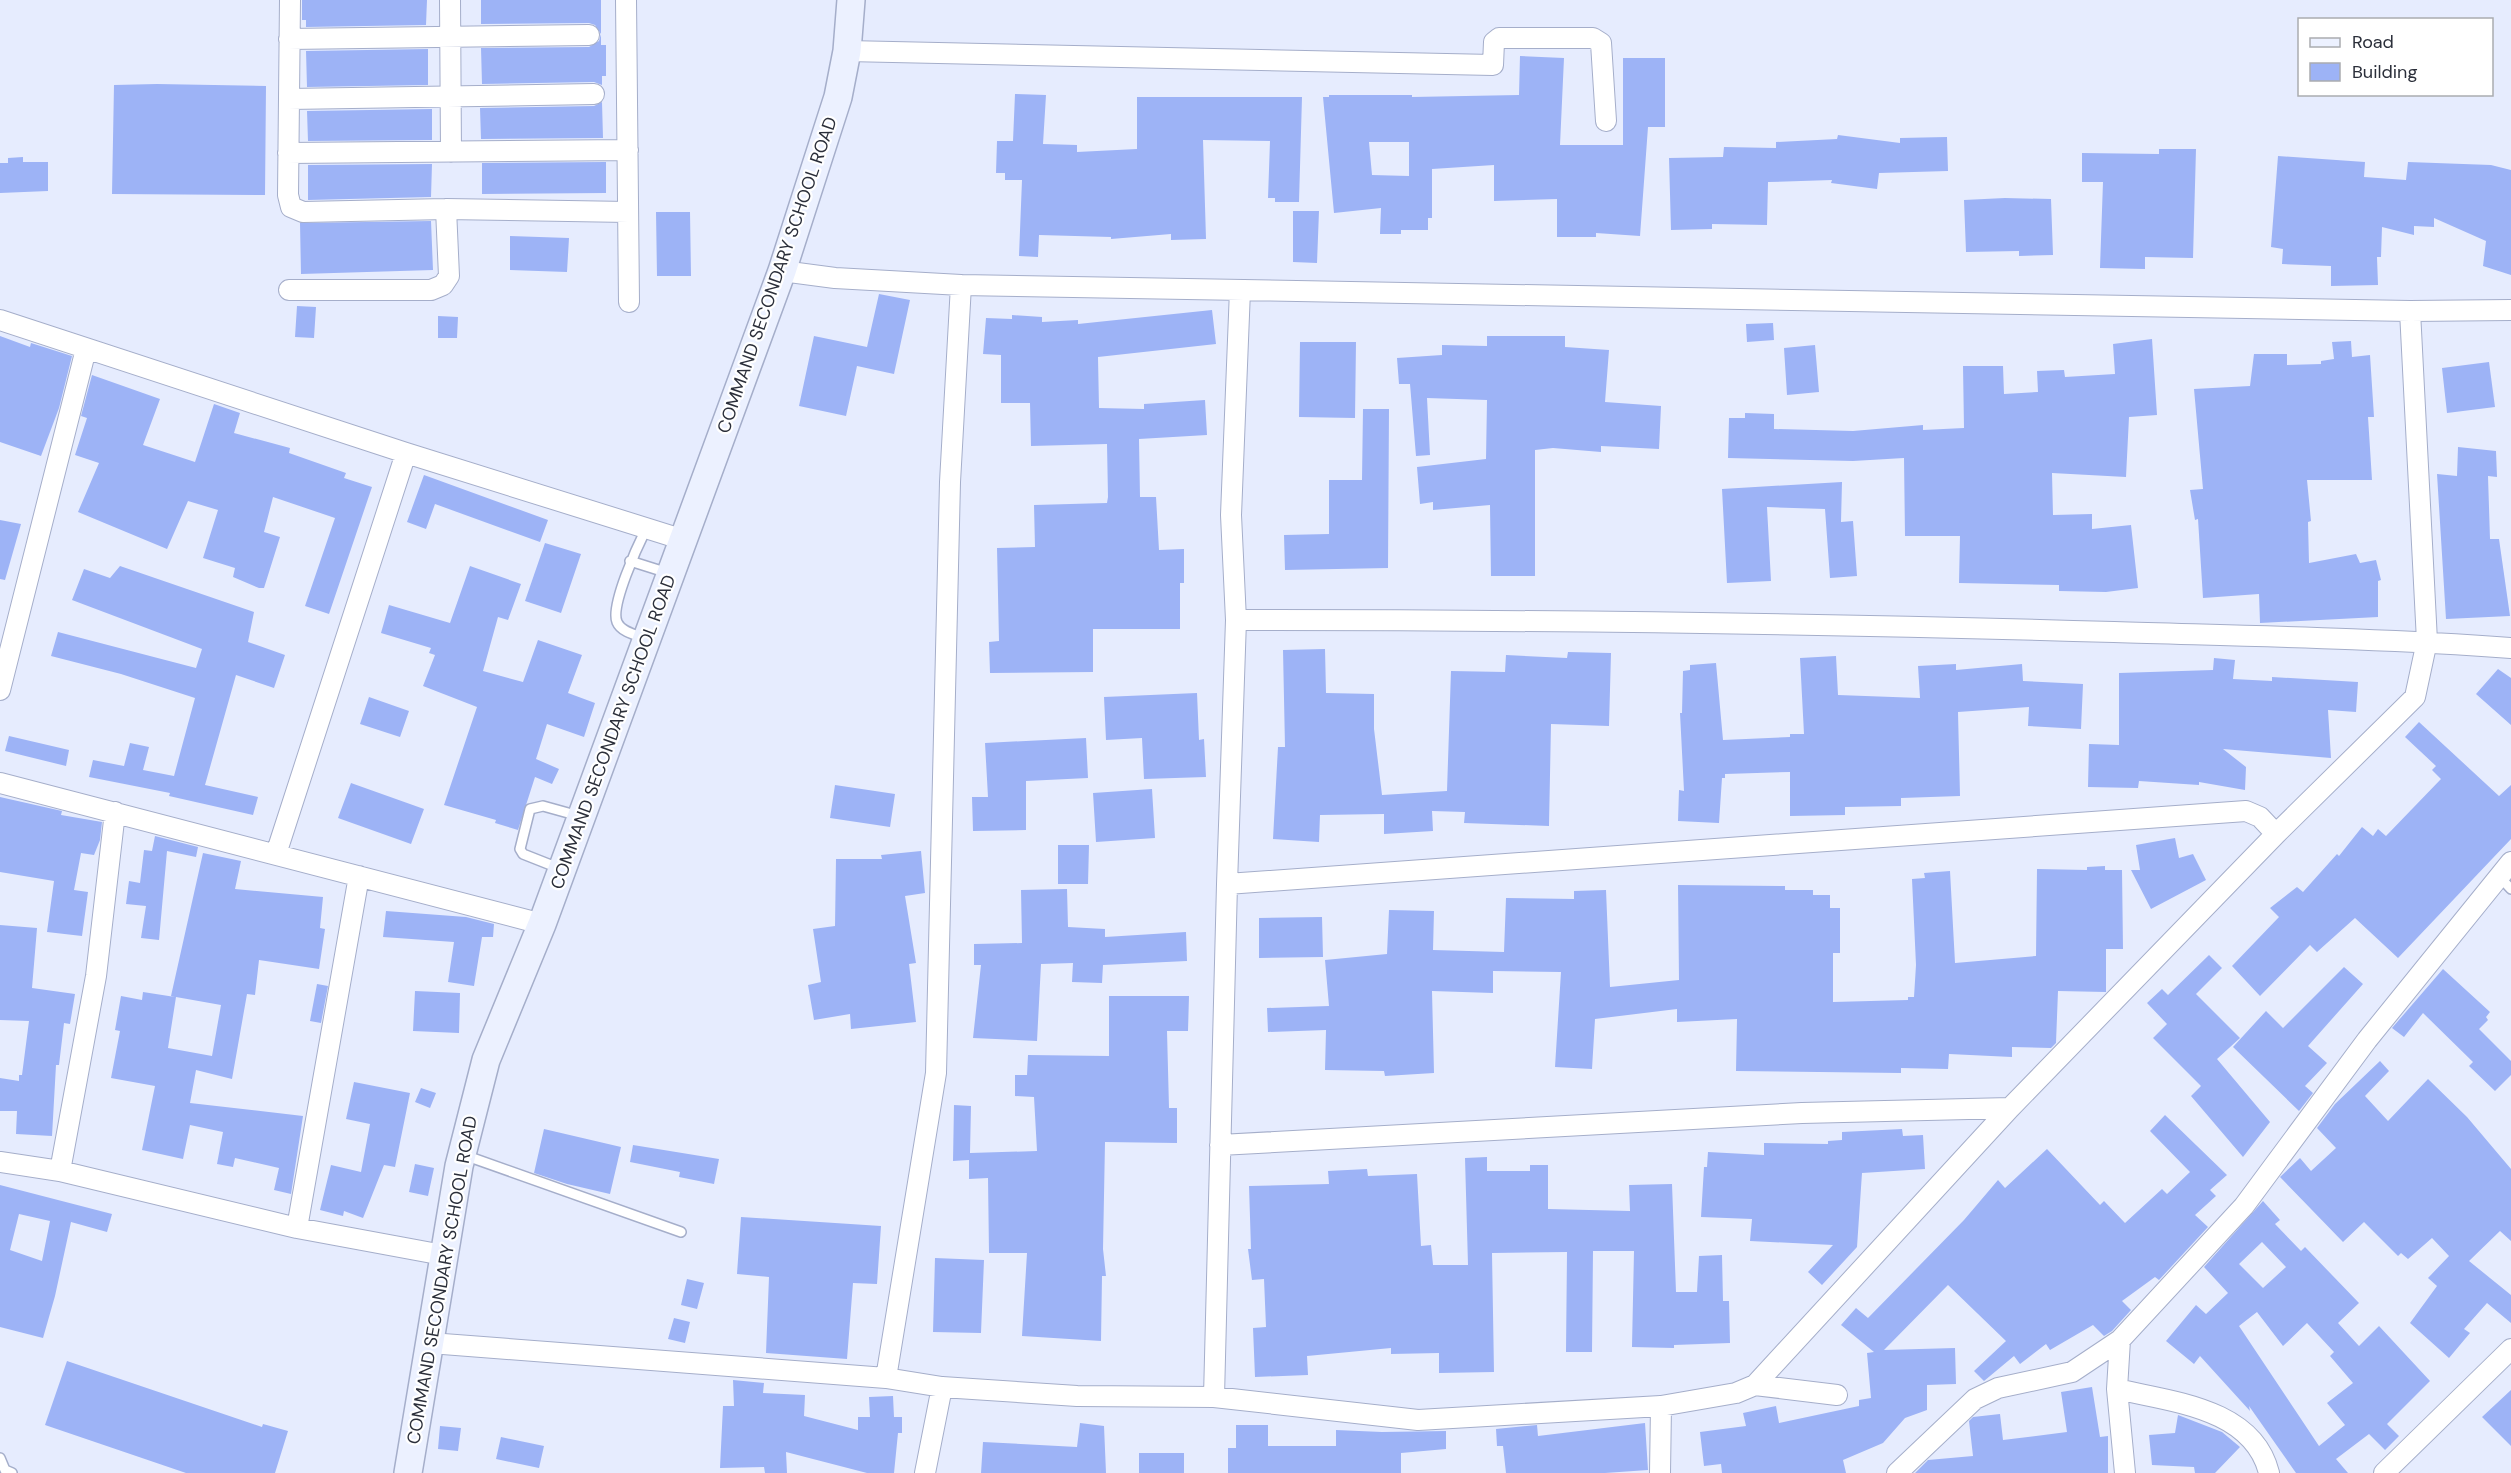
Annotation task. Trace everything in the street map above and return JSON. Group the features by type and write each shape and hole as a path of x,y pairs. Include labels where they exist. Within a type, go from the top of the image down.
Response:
{"main road":[{"name":"COMMAND SECONDARY SCHOOL ROAD","path":"408,1473 461,1154 486,1060 542,924 782,271 835,107 848,51 851,0"}],"street":[{"path":"290,0 288,153 291,207 303,212 446,209 628,212"},
{"path":"450,0 451,152"},
{"path":"626,0 629,302"},
{"path":"289,39 589,36"},
{"path":"848,51 1493,65 1494,42 1499,38 1593,38 1601,43 1606,121"},
{"path":"289,99 594,94"},
{"path":"288,153 628,150"},
{"path":"289,290 431,290 442,285 449,276 446,209"},
{"path":"782,271 835,278 961,285 2410,311 2511,310"},
{"path":"886,1378 936,1073 950,482 961,285"},
{"path":"1214,1398 1236,620 1231,516 1240,290"},
{"path":"1755,1385 2010,1108 2276,834 2415,697 2427,641 2410,311"},
{"path":"0,320 406,453 684,540"},
{"path":"0,690 86,349"},
{"path":"276,854 406,453"},
{"path":"1236,620 1520,620 1942,626 2427,641 2511,648"},
{"path":"0,783 542,924"},
{"path":"1227,884 2246,811 2260,817 2276,834"},
{"path":"60,1171 96,976 115,812"},
{"path":"1896,1473 1976,1399 1998,1388 2072,1372 2120,1340 2244,1206 2367,1040 2507,875"},
{"path":"297,1228 359,876"},
{"path":"1220,1145 1802,1113 2010,1108"},
{"path":"0,1162 60,1171 297,1228 443,1255"},
{"path":"2120,1340 2117,1389 2125,1473"},
{"path":"430,1343 886,1378 942,1387 1077,1396 1214,1398 1418,1420 1660,1406 1727,1395 1755,1385 1837,1395"},
{"path":"2384,1473 2511,1348"},
{"path":"925,1473 942,1387"},
{"path":"2117,1389 2201,1408 2227,1420 2248,1436 2265,1456 2270,1473"},
{"path":"1660,1406 1660,1473"}],"lane":[{"path":"646,529 630,561 616,612 617,623 624,630 648,639"},
{"path":"630,561 672,574"},
{"path":"562,870 523,854 520,849 530,809 543,806 582,817"},
{"path":"461,1154 681,1232"},
{"path":"0,1458 5,1470 12,1473"}],"building":[{"path":"302,0 427,0 426,25 306,27 306,20 302,20"},
{"path":"481,0 601,0 601,34 595,25 589,23 481,24"},
{"path":"601,34 601,45 606,45 606,76 602,76 602,85 594,82 482,84 481,48 589,47 599,41"},
{"path":"428,49 428,85 307,87 306,51"},
{"path":"1520,56 1564,58 1560,145 1623,145 1623,58 1665,58 1665,127 1648,127 1640,236 1596,233 1596,237 1557,237 1557,199 1494,201 1494,165 1432,169 1432,218 1428,218 1428,230 1401,230 1401,234 1380,234 1381,208 1334,213 1323,97 1329,97 1329,95 1412,95 1412,97 1519,95","holes":["1369,142 1409,142 1409,176 1372,175"]},
{"path":"114,85 266,86 265,195 112,194"},
{"path":"1015,94 1046,95 1043,144 1077,145 1077,152 1137,149 1137,97 1302,97 1299,202 1275,202 1275,198 1268,198 1270,141 1203,140 1206,239 1171,240 1171,234 1111,239 1111,237 1039,235 1038,257 1019,256 1022,180 1005,180 1005,173 996,173 997,141 1013,141"},
{"path":"602,102 603,138 481,139 480,108 594,106"},
{"path":"432,109 432,140 308,141 307,111"},
{"path":"1838,135 1900,143 1900,138 1947,137 1948,171 1879,173 1877,189 1831,183 1832,180 1768,182 1767,225 1712,224 1712,229 1671,230 1669,158 1723,157 1724,147 1776,148 1776,142 1837,139"},
{"path":"2159,149 2196,149 2193,258 2145,257 2145,269 2100,268 2103,182 2082,182 2082,153 2159,154"},
{"path":"2278,156 2365,162 2364,177 2406,180 2408,162 2491,165 2511,170 2511,275 2483,266 2486,241 2434,218 2434,227 2414,226 2414,235 2382,227 2381,257 2377,257 2378,285 2331,286 2331,266 2282,264 2283,249 2271,247"},
{"path":"23,157 23,162 48,162 48,191 0,193 0,163 8,163 8,158"},
{"path":"606,162 606,193 482,194 482,163"},
{"path":"432,164 431,197 308,200 308,165"},
{"path":"2051,199 2053,255 2019,256 2019,251 1966,252 1964,200"},
{"path":"1293,211 1319,211 1317,263 1293,262"},
{"path":"656,212 690,212 691,276 657,276"},
{"path":"431,221 433,270 301,274 300,223"},
{"path":"510,236 569,238 567,272 510,270"},
{"path":"879,294 910,300 894,374 857,366 846,416 799,406 814,336 867,347"},
{"path":"297,306 316,307 314,338 295,337"},
{"path":"1212,310 1216,344 1098,357 1099,408 1144,409 1144,404 1205,400 1207,435 1139,439 1140,497 1156,497 1159,550 1184,549 1184,583 1180,583 1180,629 1093,629 1093,672 990,673 989,642 999,641 997,548 1035,547 1034,505 1107,503 1108,497 1107,444 1031,446 1030,403 1001,403 1001,355 983,354 986,318 1012,319 1012,315 1042,317 1042,322 1078,320 1078,324"},
{"path":"438,316 458,317 457,338 438,338"},
{"path":"1773,323 1774,340 1747,342 1746,324"},
{"path":"0,336 30,347 31,343 72,356 59,408 41,456 0,442"},
{"path":"1487,336 1565,336 1565,347 1609,350 1605,402 1661,406 1659,449 1601,446 1601,452 1553,448 1535,450 1535,576 1491,576 1490,505 1433,510 1433,502 1420,504 1417,467 1486,459 1487,400 1427,398 1430,455 1416,456 1410,384 1399,384 1397,358 1442,355 1442,345 1487,346"},
{"path":"2152,339 2157,415 2129,417 2126,477 2052,473 2053,515 2092,514 2092,529 2131,525 2138,588 2106,592 2059,591 2059,585 1959,583 1960,536 1905,536 1904,458 1853,461 1728,458 1729,418 1745,418 1745,413 1774,414 1774,429 1853,431 1923,425 1923,430 1964,428 1963,366 2003,366 2004,394 2038,392 2037,371 2064,370 2065,377 2115,374 2113,344"},
{"path":"2351,341 2352,357 2370,355 2374,417 2368,417 2372,480 2307,480 2311,521 2308,522 2309,563 2356,554 2360,563 2376,560 2381,580 2378,581 2378,617 2260,623 2259,594 2203,598 2198,519 2195,520 2190,490 2203,489 2194,389 2250,386 2254,354 2287,354 2287,365 2321,364 2321,361 2334,359 2332,342"},
{"path":"1300,342 1356,342 1355,418 1299,417"},
{"path":"1815,345 1819,392 1787,395 1784,348"},
{"path":"2489,362 2495,407 2447,413 2442,368"},
{"path":"92,375 160,399 143,445 195,462 214,404 240,413 234,433 290,448 289,453 346,473 344,478 372,487 329,614 305,606 335,518 273,497 264,532 280,537 264,588 259,588 233,577 235,568 203,558 218,510 188,501 167,549 78,512 99,463 75,455 87,418 81,416"},
{"path":"1363,409 1389,409 1388,568 1285,570 1284,535 1329,534 1329,480 1362,480"},
{"path":"2458,447 2496,451 2497,477 2488,476 2490,539 2499,539 2510,616 2446,619 2437,474 2457,476"},
{"path":"424,475 548,520 540,542 435,504 426,529 407,522"},
{"path":"1842,482 1841,522 1853,521 1857,576 1830,578 1825,509 1767,507 1771,581 1727,583 1722,489"},
{"path":"0,520 21,524 5,580 0,579"},
{"path":"545,543 581,554 561,613 525,601"},
{"path":"120,566 254,612 248,642 285,655 274,688 236,675 205,785 258,797 253,815 169,796 170,793 89,777 93,760 124,766 130,743 149,747 143,770 174,776 195,698 121,674 51,656 58,632 196,668 202,649 72,600 84,569 110,578"},
{"path":"470,566 521,584 508,620 498,617 483,671 523,682 538,640 582,655 568,693 595,703 584,737 547,724 536,759 559,769 552,784 535,777 518,830 495,823 496,820 444,805 477,707 423,686 435,655 429,653 431,648 381,633 389,605 450,623"},
{"path":"1325,649 1326,693 1374,694 1374,729 1382,795 1447,791 1451,671 1505,672 1506,655 1567,658 1568,652 1611,653 1609,726 1551,724 1549,826 1464,823 1465,812 1432,811 1433,831 1384,834 1384,814 1320,815 1319,842 1273,839 1278,747 1285,747 1283,650"},
{"path":"1836,656 1838,695 1920,698 1918,666 1956,664 1956,670 2022,664 2023,681 2083,684 2081,729 2028,726 2029,707 1958,712 1960,796 1901,798 1901,806 1845,807 1845,815 1790,816 1790,772 1725,774 1725,778 1722,778 1719,823 1678,821 1679,790 1684,791 1680,713 1682,713 1683,671 1690,670 1690,665 1716,663 1723,740 1790,737 1790,734 1804,734 1800,658"},
{"path":"2214,658 2235,660 2233,679 2272,681 2272,677 2358,682 2356,712 2328,710 2331,758 2223,749 2246,767 2245,790 2199,782 2199,785 2139,781 2138,788 2088,787 2089,744 2119,745 2119,673 2213,670"},
{"path":"2498,669 2511,678 2511,725 2476,694"},
{"path":"1197,693 1199,740 1204,739 1206,777 1144,779 1142,738 1106,740 1104,697"},
{"path":"369,697 409,711 400,737 360,724"},
{"path":"2419,722 2499,796 2511,785 2511,839 2398,958 2355,918 2317,952 2310,945 2260,996 2232,966 2279,917 2270,908 2297,887 2303,892 2337,854 2339,856 2362,827 2373,836 2378,829 2386,836 2441,779 2432,770 2436,766 2405,737"},
{"path":"9,736 69,750 66,766 5,751"},
{"path":"1086,738 1088,778 1026,781 1026,830 973,831 972,797 988,797 985,743"},
{"path":"351,783 424,809 411,844 338,818"},
{"path":"835,785 895,794 890,827 830,818"},
{"path":"1152,789 1155,838 1096,842 1093,793"},
{"path":"0,797 62,811 61,815 102,822 100,840 94,855 81,853 74,890 88,892 82,936 47,932 54,881 0,872"},
{"path":"155,836 198,847 196,857 167,851 159,940 141,938 146,906 126,904 129,881 140,883 144,850 152,851"},
{"path":"2175,838 2179,858 2193,854 2206,880 2151,909 2131,870 2140,870 2136,845"},
{"path":"1058,845 1089,845 1088,884 1058,884"},
{"path":"921,851 925,893 905,896 916,963 909,964 916,1022 851,1029 850,1014 814,1020 808,985 821,982 813,929 835,926 836,859 882,859 881,855"},
{"path":"203,853 241,861 235,889 323,897 320,928 325,929 319,969 259,960 255,995 247,994 232,1079 196,1070 190,1103 303,1116 291,1194 274,1190 279,1168 235,1158 233,1167 217,1164 223,1132 190,1125 183,1159 142,1150 155,1086 111,1078 120,1031 115,1030 121,996 142,1000 143,992 175,997 171,996","holes":["176,997 221,1005 212,1056 168,1048"]},
{"path":"2105,866 2105,870 2122,870 2123,949 2106,949 2106,992 2058,991 2056,1043 2051,1048 2012,1047 2012,1057 1949,1054 1948,1069 1901,1068 1901,1073 1736,1071 1737,1019 1677,1022 1677,1009 1595,1019 1592,1069 1555,1067 1561,972 1493,971 1493,993 1432,991 1434,1073 1385,1076 1384,1071 1325,1070 1326,1030 1268,1032 1267,1008 1329,1006 1325,960 1387,954 1389,910 1434,911 1433,950 1504,952 1506,898 1574,899 1574,891 1606,890 1610,987 1679,980 1678,885 1785,886 1785,890 1813,890 1813,895 1830,895 1830,908 1840,908 1840,953 1833,953 1833,1002 1908,1000 1908,997 1914,997 1916,965 1912,879 1925,878 1924,873 1950,871 1955,963 2036,956 2037,869 2087,870 2087,867"},
{"path":"1067,889 1068,927 1105,929 1105,937 1186,932 1187,961 1103,965 1102,983 1072,982 1073,963 1041,964 1037,1041 973,1038 981,965 974,965 974,944 1022,943 1021,890"},
{"path":"386,911 466,917 494,924 493,937 482,937 474,986 448,982 454,942 383,937"},
{"path":"1322,917 1323,957 1259,958 1259,918"},
{"path":"0,925 37,928 32,988 75,994 70,1024 64,1023 59,1065 56,1065 52,1136 16,1134 17,1111 0,1111 0,1078 19,1081 19,1075 22,1075 29,1021 0,1020"},
{"path":"2209,955 2222,968 2196,994 2240,1038 2217,1059 2270,1122 2243,1157 2191,1096 2201,1086 2153,1038 2167,1024 2147,1003 2162,989 2168,995"},
{"path":"2344,967 2363,984 2308,1046 2327,1063 2305,1086 2313,1093 2299,1111 2233,1047 2266,1011 2283,1028"},
{"path":"2443,969 2490,1012 2486,1017 2488,1020 2479,1029 2511,1061 2511,1075 2495,1091 2469,1066 2473,1062 2423,1013 2404,1037 2392,1028"},
{"path":"317,984 328,986 321,1023 310,1021"},
{"path":"415,991 460,993 459,1033 413,1031"},
{"path":"1109,996 1189,996 1188,1031 1167,1031 1169,1108 1177,1108 1177,1143 1105,1142 1103,1249 1106,1276 1102,1276 1101,1341 1022,1336 1027,1253 989,1253 988,1178 969,1179 969,1160 953,1161 954,1105 971,1106 970,1153 1037,1151 1034,1097 1015,1096 1015,1075 1027,1075 1028,1055 1109,1056"},
{"path":"2380,1061 2389,1071 2365,1096 2388,1121 2428,1079 2467,1117 2511,1169 2511,1241 2500,1231 2469,1261 2511,1295 2511,1323 2487,1303 2464,1329 2470,1333 2449,1358 2410,1323 2437,1286 2428,1278 2449,1256 2432,1238 2408,1259 2401,1253 2398,1256 2364,1222 2343,1242 2280,1177 2300,1158 2311,1171 2336,1148 2317,1128 2335,1104"},
{"path":"354,1082 410,1093 395,1167 384,1165 363,1218 344,1211 343,1216 320,1210 331,1165 361,1172 370,1124 346,1119"},
{"path":"421,1088 436,1093 430,1108 415,1102"},
{"path":"2165,1115 2227,1175 2210,1190 2216,1196 2195,1215 2208,1227 2159,1280 2155,1277 2122,1301 2131,1310 2112,1331 2104,1336 2093,1325 2050,1350 2046,1344 2020,1364 2014,1356 1984,1381 1974,1371 2006,1341 1948,1285 1884,1350 1955,1348 1956,1384 1927,1385 1927,1410 1905,1418 1883,1443 1843,1460 1846,1473 1722,1473 1721,1464 1704,1466 1700,1432 1746,1426 1743,1413 1776,1406 1779,1423 1859,1406 1859,1400 1871,1398 1867,1353 1874,1352 1841,1325 1856,1308 1868,1318 1964,1220 1998,1180 2005,1188 2047,1149 2100,1205 2104,1201 2125,1223 2162,1189 2167,1194 2190,1172 2150,1131"},
{"path":"544,1129 621,1147 610,1194 567,1184 534,1173"},
{"path":"1902,1129 1903,1136 1923,1135 1925,1169 1862,1173 1857,1247 1822,1285 1808,1272 1833,1245 1750,1241 1752,1219 1701,1217 1704,1167 1707,1167 1708,1152 1764,1155 1764,1143 1828,1144 1828,1141 1842,1140 1842,1132"},
{"path":"633,1145 719,1159 714,1184 679,1177 680,1172 630,1162"},
{"path":"1487,1157 1487,1171 1530,1171 1530,1165 1548,1165 1548,1209 1630,1211 1629,1185 1672,1184 1676,1292 1697,1292 1699,1256 1722,1255 1723,1301 1729,1301 1730,1343 1674,1345 1674,1348 1632,1347 1634,1251 1593,1251 1592,1352 1566,1352 1567,1252 1492,1253 1494,1372 1439,1373 1439,1353 1391,1354 1391,1348 1307,1356 1308,1375 1255,1377 1253,1328 1266,1327 1264,1279 1252,1280 1248,1249 1251,1249 1249,1186 1329,1184 1328,1171 1367,1169 1368,1176 1417,1174 1421,1246 1431,1245 1433,1265 1468,1265 1465,1158"},
{"path":"415,1164 434,1168 428,1196 409,1192"},
{"path":"0,1185 112,1214 107,1232 71,1222 55,1296 43,1338 0,1327","holes":["19,1214 50,1221 42,1261 10,1250"]},
{"path":"2263,1201 2280,1220 2275,1224 2301,1251 2305,1247 2359,1303 2338,1323 2359,1346 2379,1326 2430,1381 2387,1424 2399,1436 2385,1450 2369,1434 2336,1459 2348,1473 2296,1473 2249,1406 2250,1411 2200,1356 2194,1364 2166,1341 2196,1305 2206,1314 2228,1293 2204,1267","holes":["2262,1242 2286,1267 2263,1288 2239,1264","2257,1312 2283,1346 2307,1323 2334,1352 2330,1356 2353,1383 2327,1403 2345,1425 2319,1446 2239,1326"]},
{"path":"741,1217 881,1226 877,1284 853,1283 847,1359 766,1353 769,1277 737,1274"},
{"path":"935,1258 984,1260 981,1333 933,1332"},
{"path":"687,1279 704,1283 697,1309 681,1305"},
{"path":"674,1318 690,1322 685,1343 668,1339"},
{"path":"67,1361 262,1427 263,1424 288,1431 275,1473 186,1473 45,1425"},
{"path":"733,1380 764,1383 763,1393 805,1395 804,1416 858,1430 858,1417 870,1417 869,1397 893,1396 894,1417 902,1417 902,1433 898,1433 894,1473 867,1473 786,1452 787,1473 765,1473 764,1467 720,1468 723,1406 734,1406"},
{"path":"2092,1387 2100,1437 2108,1436 2108,1473 1915,1473 1928,1460 1973,1456 1969,1421 1973,1417 2000,1414 2003,1440 2067,1432 2061,1392"},
{"path":"2511,1390 2511,1446 2482,1417"},
{"path":"2178,1415 2222,1432 2240,1447 2215,1473 2195,1473 2194,1467 2152,1465 2149,1435 2175,1433"},
{"path":"1080,1423 1104,1426 1106,1473 981,1473 983,1442 1077,1447"},
{"path":"1645,1423 1648,1470 1605,1473 1506,1473 1503,1446 1497,1446 1496,1429 1537,1425 1538,1436"},
{"path":"1236,1425 1268,1425 1268,1446 1336,1446 1336,1430 1446,1431 1446,1449 1401,1453 1401,1473 1228,1473 1228,1448 1236,1448"},
{"path":"440,1426 461,1428 458,1451 438,1449"},
{"path":"501,1437 544,1446 539,1468 496,1459"},
{"path":"1139,1453 1184,1453 1184,1473 1139,1473"}]}
